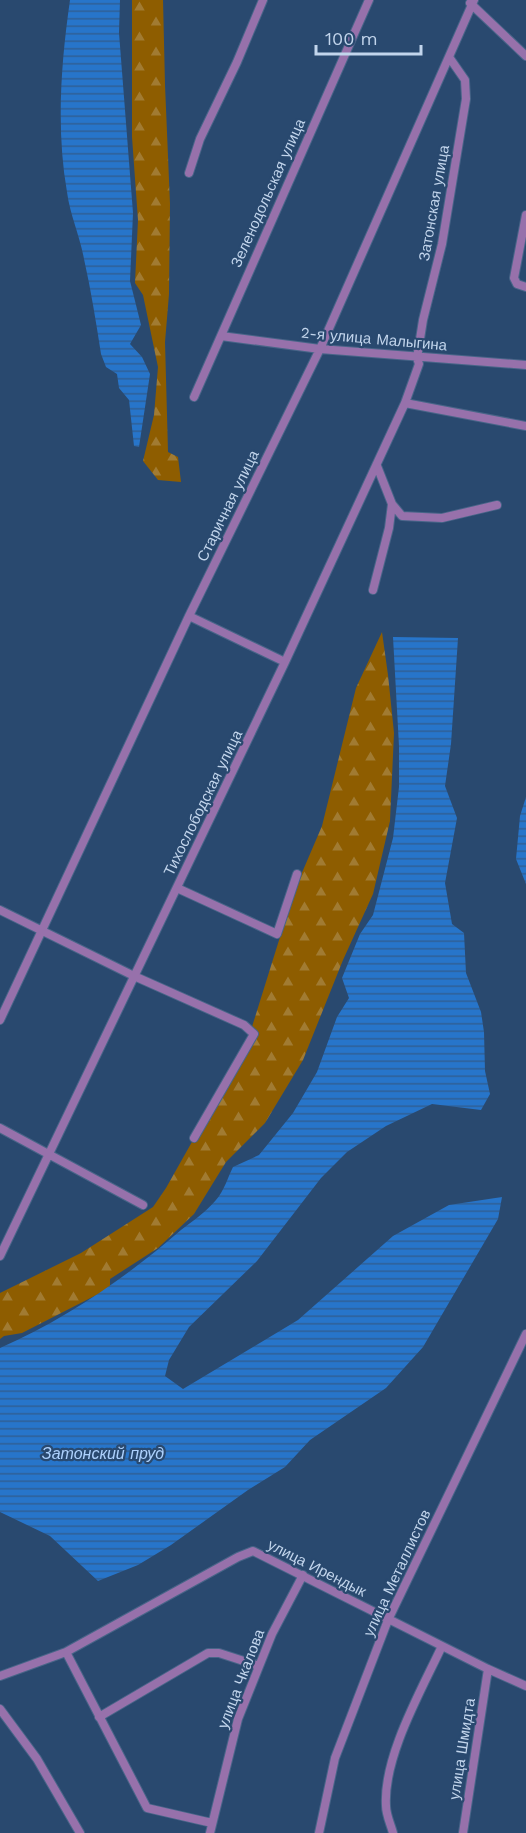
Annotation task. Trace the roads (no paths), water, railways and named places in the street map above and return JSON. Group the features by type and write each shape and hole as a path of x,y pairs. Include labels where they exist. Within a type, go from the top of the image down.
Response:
{"street":[{"path":"189,173 200,139 237,62 263,0"},
{"name":"Зеленодольская улица","path":"194,397 369,0"},
{"path":"471,2 526,56"},
{"name":"Старичная улица","path":"0,1020 189,616 320,349 471,2"},
{"name":"Затонская улица","path":"417,358 423,320 442,244 466,99 465,80 449,57"},
{"path":"526,215 514,274 517,284 526,287"},
{"name":"2-я улица Малыгина","path":"220,336 320,349 526,365"},
{"name":"Тихослободская улица","path":"0,1256 377,466 405,403 419,364 417,358"},
{"path":"405,403 526,426"},
{"path":"377,466 392,504 402,516 442,518 497,505"},
{"path":"373,590 389,528 392,504"},
{"path":"189,616 285,662"},
{"path":"177,888 278,934 297,874"},
{"path":"0,910 134,976 244,1026 254,1034 194,1138"},
{"path":"0,1128 143,1205"},
{"name":"улица Металлистов","path":"319,1833 335,1758 388,1620 526,1334"},
{"name":"улица Ирендык","path":"0,1676 66,1652 238,1557 253,1551 388,1620 526,1686"},
{"name":"улица Чкалова","path":"210,1833 238,1719 272,1634 303,1575"},
{"path":"393,1833 386,1807 390,1769 407,1722 442,1646"},
{"path":"66,1652 147,1808 212,1823"},
{"path":"99,1717 208,1653 219,1653 259,1666"},
{"name":"улица Шмидта","path":"463,1833 488,1669"},
{"path":"0,1709 37,1759 80,1833"}],"water":[{"path":"70,0 120,0 119,33 133,213 130,281 141,325 130,344 142,357 150,374 139,447 134,446 129,400 119,388 117,374 106,367 101,354 87,271 67,192 62,144 61,96"},
{"name":"Затонский пруд","path":"393,637 458,638 451,744 445,786 457,818 445,883 452,924 464,933 466,973 481,1012 485,1071 490,1094 481,1110 432,1104 386,1126 347,1152 321,1178 257,1261 189,1327 169,1360 165,1376 183,1389 298,1320 393,1236 449,1205 502,1197 498,1219 423,1347 386,1388 310,1440 285,1467 248,1490 171,1545 138,1565 98,1581 50,1536 0,1512 0,1348 49,1324 95,1296 204,1212 219,1196 233,1167 259,1155 293,1113 317,1072 337,1017 349,998 342,978 360,934 373,915 393,838 399,787 399,746"},
{"path":"526,797 526,884 516,859 520,816"}]}
